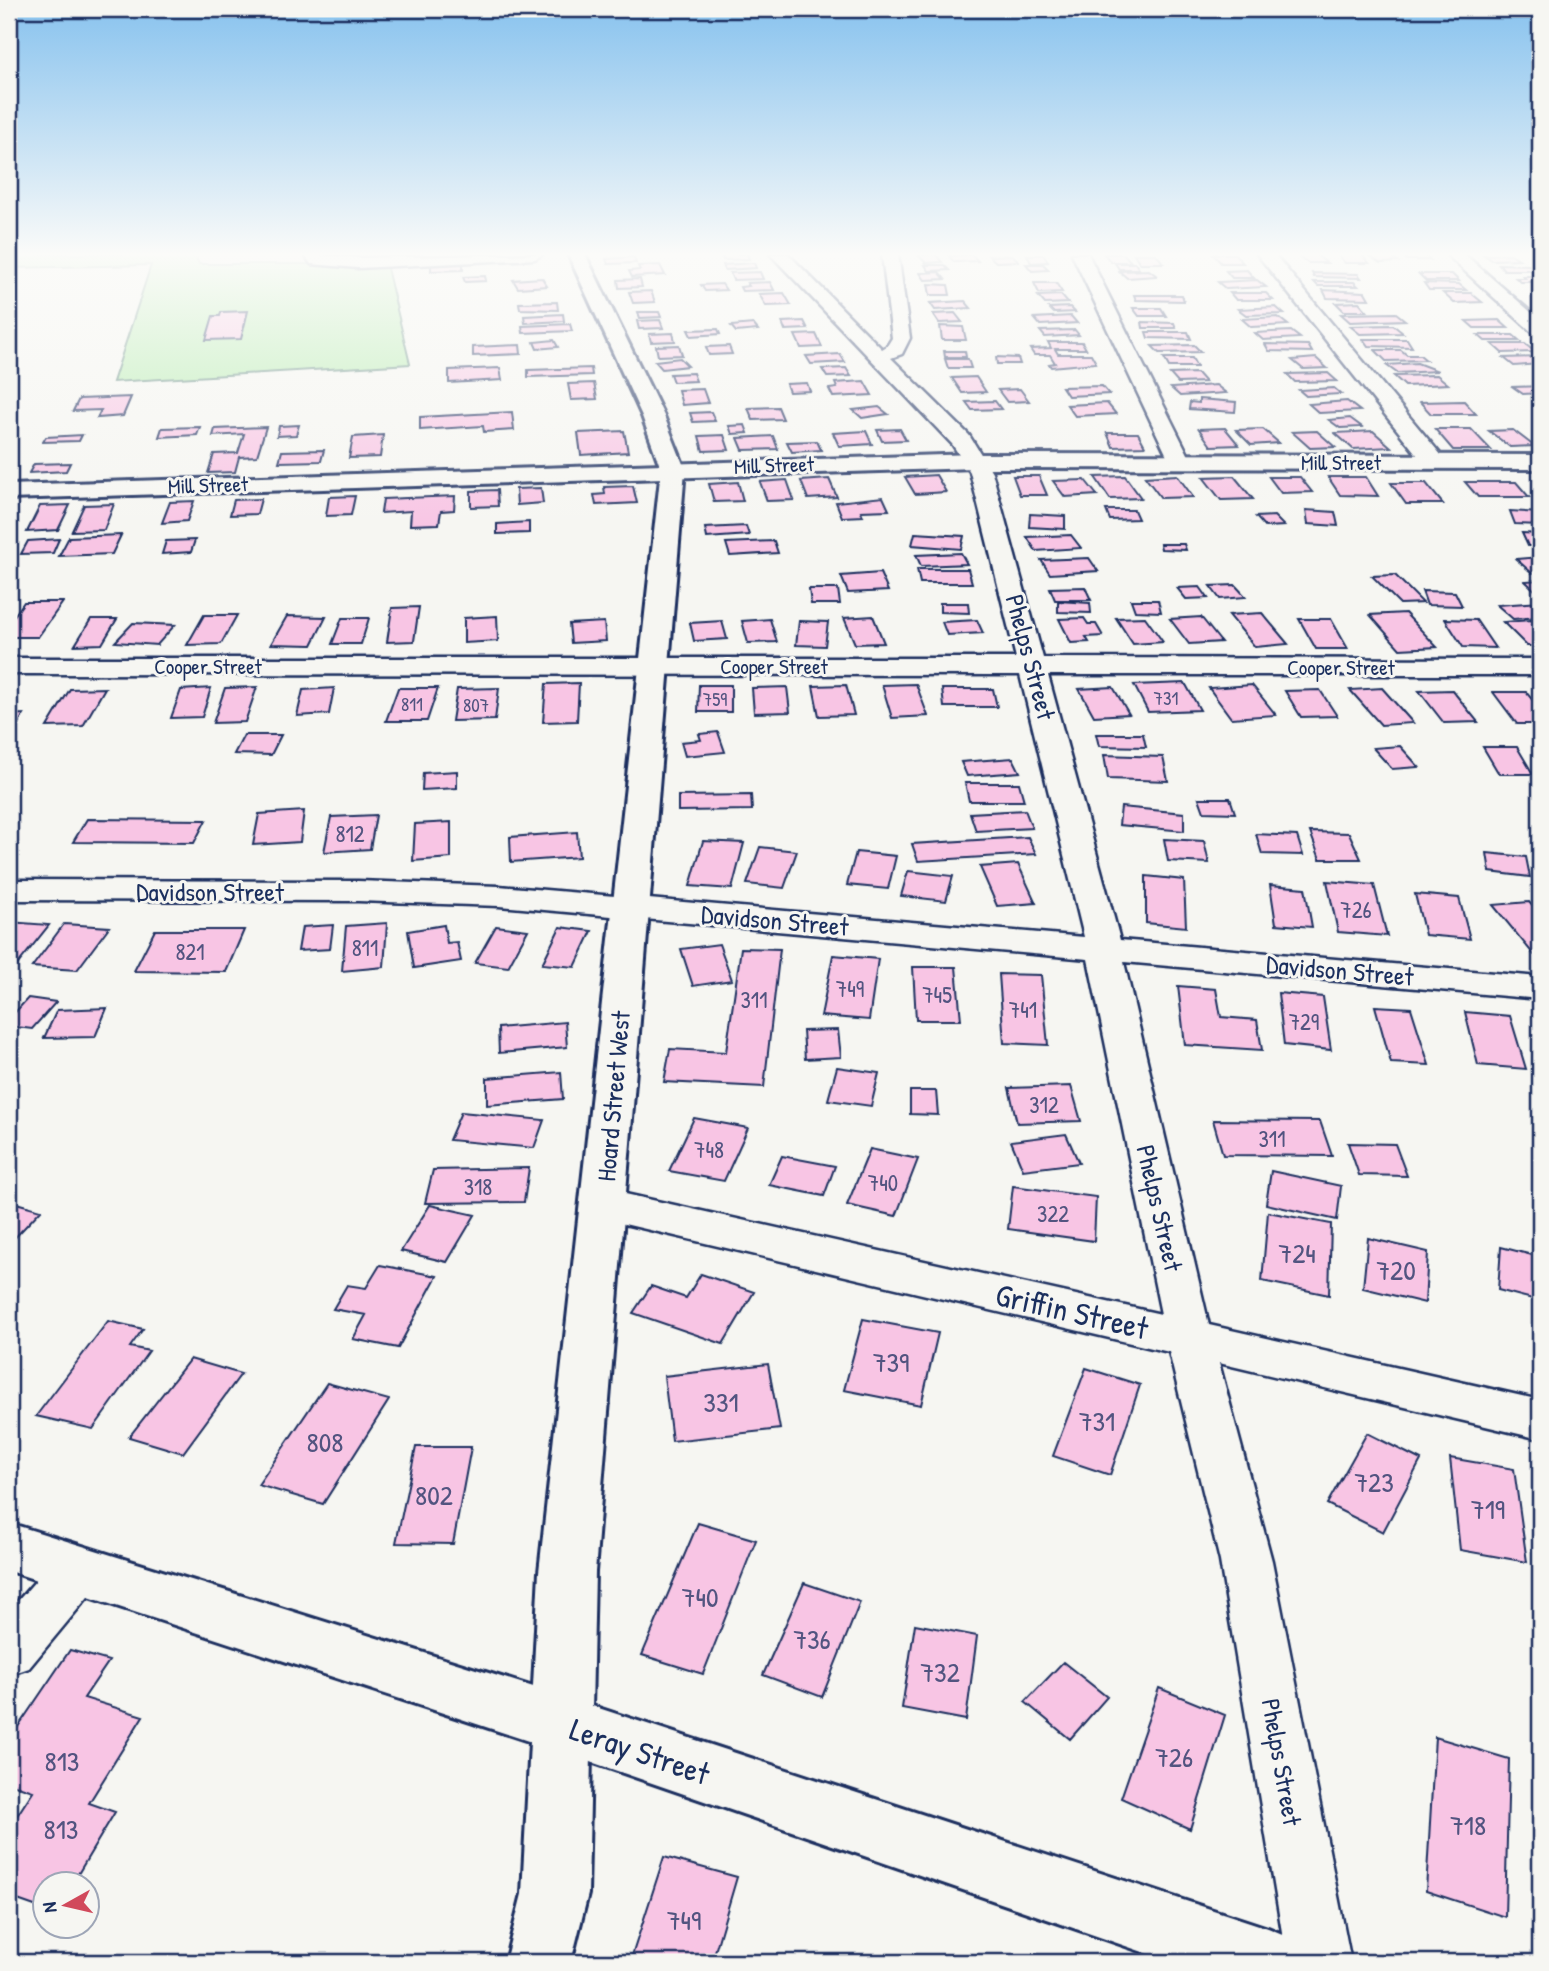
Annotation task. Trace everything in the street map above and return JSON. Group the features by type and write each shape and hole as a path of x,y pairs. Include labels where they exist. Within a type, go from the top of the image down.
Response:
{"main road":[{"path":"620,346 653,416 673,469"},
{"name":"Mill Street","path":"9,492 975,461 1540,462"},
{"name":"Hoard Street West","path":"538,1962 555,1895 559,1723 567,1572 673,469"},
{"name":"Leray Street","path":"9,1547 559,1723 1268,1962"}],"street":[{"name":"Phelps Street","path":"870,346 961,440 981,472 1034,667 1105,949 1107,975 1189,1338 1246,1561 1319,1962"},
{"path":"880,356 895,350 897,346"},
{"path":"1125,346 1181,462"},
{"path":"1340,346 1434,461"},
{"name":"Cooper Street","path":"9,666 1540,667"},
{"name":"Davidson Street","path":"9,890 371,891 499,896 1540,988"},
{"name":"Griffin Street","path":"603,1204 1540,1419"},
{"path":"9,1650 78,1570"}],"green space":[{"path":"125,346 406,346 410,364 113,382"}],"building":[{"path":"520,346 521,354 473,356 473,347"},
{"path":"536,346 558,347 537,349"},
{"path":"656,346 679,346 682,355 658,356"},
{"path":"729,346 732,354 709,355 706,347"},
{"path":"800,346 822,347 801,348"},
{"path":"1050,346 1084,346 1086,349 1055,349 1058,354 1091,354 1096,363 1051,367 1049,364 1055,363 1050,355 1034,355 1030,349 1051,348"},
{"path":"1152,346 1195,346 1201,352 1159,353"},
{"path":"1266,346 1309,346 1312,352 1269,351"},
{"path":"1494,346 1527,346 1535,352 1502,353"},
{"path":"1375,350 1401,350 1407,355 1420,355 1426,360 1386,361"},
{"path":"944,351 965,351 966,357 945,357"},
{"path":"840,354 845,362 811,364 806,356"},
{"path":"996,357 1018,358 1020,364 997,364"},
{"path":"1537,357 1540,364 1514,366 1504,358"},
{"path":"680,358 688,366 662,369 655,361"},
{"path":"1164,358 1192,358 1197,367 1169,367"},
{"path":"1316,358 1327,368 1303,369 1292,360"},
{"path":"945,359 968,359 971,368 948,368"},
{"path":"1417,363 1438,371 1397,373 1386,365"},
{"path":"500,368 502,380 449,383 449,370"},
{"path":"591,368 592,375 528,377 528,370"},
{"path":"846,368 851,376 827,377 822,369"},
{"path":"693,373 696,381 673,382 670,374"},
{"path":"1197,373 1205,382 1178,383 1170,374"},
{"path":"1328,373 1337,381 1295,382 1287,374"},
{"path":"1437,375 1448,384 1405,386 1394,376"},
{"path":"976,377 986,392 962,393 952,378"},
{"path":"864,381 872,395 833,397 829,389 837,388 835,383"},
{"path":"594,383 597,399 571,400 568,384"},
{"path":"807,383 810,391 789,392 786,384"},
{"path":"1216,385 1226,393 1180,396 1171,388"},
{"path":"1102,386 1109,394 1068,396 1062,387"},
{"path":"1540,386 1540,393 1523,394 1513,387"},
{"path":"1334,388 1341,394 1306,396 1299,390"},
{"path":"703,389 708,403 682,405 678,390"},
{"path":"1020,389 1029,401 1007,402 998,390"},
{"path":"131,397 123,416 97,418 101,410 73,411 79,399"},
{"path":"1199,399 1236,402 1235,412 1189,409 1190,402 1199,403"},
{"path":"995,401 1001,409 972,410 966,402"},
{"path":"1347,401 1360,411 1319,413 1309,404"},
{"path":"1464,401 1476,414 1431,414 1420,402"},
{"path":"1107,403 1116,414 1075,416 1067,405"},
{"path":"778,407 783,419 753,420 748,408"},
{"path":"879,407 888,414 862,418 853,410"},
{"path":"512,412 514,430 484,432 483,426 420,430 420,417"},
{"path":"711,412 715,421 693,422 690,413"},
{"path":"1350,418 1362,427 1340,428 1329,420"},
{"path":"299,425 296,435 277,436 279,426"},
{"path":"745,425 748,433 732,434 729,426"},
{"path":"200,427 197,435 159,437 162,428"},
{"path":"266,427 257,456 239,457 235,472 208,473 214,454 238,453 244,434 213,436 215,429"},
{"path":"1225,428 1239,445 1211,446 1199,429"},
{"path":"900,429 906,440 882,441 877,430"},
{"path":"1263,429 1279,443 1251,445 1236,430"},
{"path":"1435,429 1471,429 1491,450 1453,450"},
{"path":"1513,430 1534,446 1510,447 1489,431"},
{"path":"624,431 628,452 581,455 578,433"},
{"path":"866,431 872,444 839,446 833,433"},
{"path":"1317,431 1335,447 1310,448 1292,432"},
{"path":"1373,431 1391,447 1353,449 1335,433"},
{"path":"1107,433 1138,433 1145,446 1113,447"},
{"path":"82,435 79,441 43,442 46,437"},
{"path":"383,435 380,457 349,458 353,437"},
{"path":"724,435 729,450 703,451 699,436"},
{"path":"773,436 778,449 743,450 738,438"},
{"path":"817,441 821,450 792,452 787,442"},
{"path":"324,450 321,461 279,462 282,451"},
{"path":"70,463 66,471 29,473 34,464"},
{"path":"936,475 946,492 915,494 905,477"},
{"path":"1177,475 1193,497 1161,498 1145,477"},
{"path":"1013,476 1039,476 1047,495 1020,495"},
{"path":"1125,476 1141,498 1110,499 1095,477"},
{"path":"1234,476 1253,499 1221,500 1203,477"},
{"path":"1269,477 1300,477 1312,492 1281,493"},
{"path":"1328,477 1366,477 1378,496 1340,495"},
{"path":"829,479 837,497 808,499 801,481"},
{"path":"787,480 794,500 767,501 760,482"},
{"path":"1085,480 1097,495 1065,497 1053,481"},
{"path":"738,482 743,501 714,502 709,484"},
{"path":"1465,482 1516,482 1529,497 1478,497"},
{"path":"1391,483 1426,483 1443,504 1406,504"},
{"path":"633,486 637,503 596,505 594,495 605,494 604,487"},
{"path":"541,488 543,503 517,505 516,489"},
{"path":"497,490 498,506 471,507 471,491"},
{"path":"355,496 351,515 326,516 329,497"},
{"path":"455,496 454,510 441,511 439,524 410,525 411,511 381,513 383,499"},
{"path":"883,497 889,510 861,511 863,516 842,517 836,502"},
{"path":"261,499 257,514 230,515 234,500"},
{"path":"194,501 187,521 162,523 170,502"},
{"path":"114,504 104,530 72,531 84,505"},
{"path":"70,505 58,530 27,532 40,506"},
{"path":"1106,510 1134,510 1138,519 1110,520"},
{"path":"1306,510 1335,512 1338,526 1308,524"},
{"path":"1510,511 1540,513 1540,525 1515,524"},
{"path":"1030,514 1065,516 1065,529 1029,527"},
{"path":"1274,516 1284,526 1265,527 1256,517"},
{"path":"529,522 529,533 497,534 497,524"},
{"path":"746,526 749,535 707,538 705,528"},
{"path":"915,533 964,536 961,549 912,545"},
{"path":"1522,533 1540,534 1540,546 1528,546"},
{"path":"121,535 112,554 59,556 69,537"},
{"path":"1071,535 1081,548 1036,551 1027,537"},
{"path":"59,539 53,553 21,554 28,541"},
{"path":"195,540 191,552 162,554 166,541"},
{"path":"774,541 778,553 730,556 726,543"},
{"path":"1160,544 1184,544 1186,550 1161,549"},
{"path":"961,553 967,564 921,566 916,555"},
{"path":"1540,557 1540,572 1532,573 1516,559"},
{"path":"1089,558 1098,571 1050,574 1041,560"},
{"path":"917,569 968,569 972,583 920,583"},
{"path":"880,573 888,591 848,593 841,576"},
{"path":"1395,575 1423,603 1400,604 1372,576"},
{"path":"1540,580 1540,595 1525,581"},
{"path":"1235,585 1246,597 1220,599 1210,586"},
{"path":"1085,587 1091,600 1055,600 1050,588"},
{"path":"1200,587 1208,598 1186,599 1177,588"},
{"path":"809,589 838,589 840,604 811,604"},
{"path":"1422,591 1455,592 1462,606 1427,605"},
{"path":"1131,600 1158,600 1161,612 1135,611"},
{"path":"1058,601 1090,603 1091,613 1058,612"},
{"path":"24,602 63,602 38,637 9,637 9,623"},
{"path":"1540,602 1540,617 1513,619 1497,605"},
{"path":"940,603 968,603 969,613 940,612"},
{"path":"419,607 414,641 387,642 392,608"},
{"path":"1262,613 1288,644 1255,647 1229,615"},
{"path":"1405,613 1437,647 1400,649 1370,615"},
{"path":"204,615 237,615 221,644 187,645"},
{"path":"287,616 326,617 312,645 271,644"},
{"path":"497,616 498,641 464,643 464,618"},
{"path":"873,616 884,643 855,644 844,618"},
{"path":"1145,617 1163,642 1133,644 1116,618"},
{"path":"1201,617 1221,642 1189,644 1170,619"},
{"path":"342,618 369,618 361,644 332,644"},
{"path":"1084,618 1088,624 1096,624 1103,636 1086,637 1089,642 1071,643 1059,619"},
{"path":"91,619 117,619 102,644 75,645"},
{"path":"770,619 777,642 748,643 742,621"},
{"path":"1299,619 1331,619 1348,649 1316,649"},
{"path":"1445,619 1476,620 1495,648 1463,647"},
{"path":"977,620 983,633 947,635 942,622"},
{"path":"1532,620 1540,628 1540,646 1527,646 1503,622"},
{"path":"722,621 727,639 694,641 690,623"},
{"path":"799,621 828,622 825,646 796,645"},
{"path":"604,622 606,641 571,643 569,624"},
{"path":"133,623 175,625 157,645 115,642"},
{"path":"579,683 577,721 543,722 546,684"},
{"path":"1185,683 1200,710 1148,712 1134,685"},
{"path":"916,684 928,716 892,718 882,685"},
{"path":"699,685 731,685 731,712 698,712"},
{"path":"846,685 854,715 819,716 813,686"},
{"path":"1252,685 1276,715 1231,718 1209,688"},
{"path":"257,687 245,722 213,723 225,688"},
{"path":"787,687 790,712 754,713 752,688"},
{"path":"1113,687 1129,714 1094,716 1079,689"},
{"path":"105,688 83,726 47,727 70,689"},
{"path":"211,688 202,717 171,718 181,690"},
{"path":"334,688 329,714 297,716 303,690"},
{"path":"398,688 438,688 427,721 386,721"},
{"path":"499,688 495,720 452,721 457,689"},
{"path":"1382,688 1413,723 1381,725 1350,690"},
{"path":"942,689 993,689 997,707 944,707"},
{"path":"1320,690 1337,716 1301,717 1285,691"},
{"path":"1452,690 1478,722 1444,723 1419,691"},
{"path":"1493,692 1526,692 1540,709 1540,724 1517,724"},
{"path":"24,714 15,729 9,729 9,715"},
{"path":"718,732 725,752 685,756 681,742 701,740 699,734"},
{"path":"1096,734 1143,734 1146,747 1099,746"},
{"path":"244,735 281,735 271,755 234,754"},
{"path":"1400,746 1419,767 1392,769 1373,748"},
{"path":"1483,747 1517,747 1533,774 1499,774"},
{"path":"1104,755 1163,757 1168,781 1108,779"},
{"path":"1013,758 1020,772 967,776 961,762"},
{"path":"457,771 457,788 422,790 423,773"},
{"path":"965,783 1019,783 1024,801 969,801"},
{"path":"751,795 752,810 678,811 678,796"},
{"path":"1199,798 1230,798 1235,813 1204,812"},
{"path":"1121,807 1184,813 1184,831 1119,825"},
{"path":"1025,810 1032,828 976,831 970,813"},
{"path":"304,811 300,842 253,845 259,814"},
{"path":"376,815 370,849 324,852 331,817"},
{"path":"87,819 206,820 194,843 73,842"},
{"path":"451,822 451,858 413,861 415,824"},
{"path":"577,832 579,857 511,862 510,837"},
{"path":"1310,832 1349,833 1361,859 1320,859"},
{"path":"1256,834 1297,836 1303,855 1262,854"},
{"path":"1028,837 1036,854 918,861 912,844"},
{"path":"1164,839 1204,841 1209,863 1168,861"},
{"path":"703,841 744,843 732,889 690,886"},
{"path":"760,847 797,851 784,888 747,884"},
{"path":"856,852 896,856 888,889 847,885"},
{"path":"1487,853 1526,857 1530,877 1490,872"},
{"path":"1018,864 1036,903 997,906 980,867"},
{"path":"908,871 953,876 946,901 901,896"},
{"path":"1146,876 1184,880 1186,927 1146,923"},
{"path":"1327,881 1374,885 1387,936 1338,932"},
{"path":"1270,885 1305,888 1312,927 1276,924"},
{"path":"1415,894 1459,898 1470,939 1425,935"},
{"path":"1529,902 1540,915 1540,954 1534,955 1493,905"},
{"path":"9,922 49,925 14,969 9,969"},
{"path":"387,923 384,967 342,971 346,926"},
{"path":"64,924 109,927 77,970 32,967"},
{"path":"333,925 330,949 298,951 302,927"},
{"path":"444,925 447,943 457,942 461,961 414,968 408,931"},
{"path":"496,926 528,930 508,967 475,963"},
{"path":"560,927 592,931 575,967 542,964"},
{"path":"155,930 244,930 226,972 134,971"},
{"path":"719,944 732,980 693,986 681,949"},
{"path":"741,948 780,949 764,1087 664,1082 670,1049 726,1052"},
{"path":"833,955 878,959 869,1020 821,1016"},
{"path":"913,967 956,967 961,1020 916,1020"},
{"path":"999,974 1041,975 1048,1045 1004,1043"},
{"path":"1178,986 1216,989 1221,1017 1257,1020 1262,1050 1185,1045"},
{"path":"1278,993 1323,997 1331,1050 1284,1045"},
{"path":"28,998 56,1002 32,1029 9,1026 9,1019"},
{"path":"1375,1006 1411,1008 1429,1065 1391,1063"},
{"path":"107,1008 95,1037 44,1038 57,1010"},
{"path":"1465,1012 1510,1016 1526,1069 1478,1065"},
{"path":"565,1022 567,1047 499,1053 498,1028"},
{"path":"838,1030 841,1057 805,1059 803,1031"},
{"path":"837,1067 879,1073 871,1106 828,1100"},
{"path":"561,1072 563,1099 487,1105 487,1078"},
{"path":"1071,1086 1081,1121 1017,1123 1009,1088"},
{"path":"910,1091 936,1091 938,1115 910,1114"},
{"path":"461,1112 544,1120 534,1148 449,1140"},
{"path":"694,1118 748,1128 724,1181 669,1171"},
{"path":"1213,1120 1320,1121 1332,1156 1223,1155"},
{"path":"1066,1134 1079,1163 1023,1170 1011,1141"},
{"path":"1348,1143 1395,1144 1407,1176 1359,1175"},
{"path":"870,1149 918,1159 896,1216 847,1205"},
{"path":"782,1156 835,1166 824,1196 769,1185"},
{"path":"529,1168 524,1202 425,1203 433,1170"},
{"path":"1271,1171 1341,1186 1337,1220 1266,1204"},
{"path":"1013,1186 1096,1197 1094,1241 1008,1229"},
{"path":"9,1201 41,1210 9,1244"},
{"path":"430,1205 475,1215 447,1262 401,1251"},
{"path":"1268,1212 1331,1224 1329,1295 1262,1281"},
{"path":"1368,1238 1428,1252 1425,1303 1363,1288"},
{"path":"1501,1247 1540,1257 1540,1301 1498,1290"},
{"path":"380,1265 437,1276 398,1348 353,1339 366,1315 333,1309 347,1285 366,1288"},
{"path":"701,1274 754,1292 723,1344 633,1313 651,1286 686,1298"},
{"path":"863,1319 938,1333 921,1405 844,1390"},
{"path":"108,1321 143,1329 130,1347 149,1351 93,1429 36,1416"},
{"path":"190,1359 241,1374 183,1453 129,1437"},
{"path":"768,1364 780,1429 672,1441 664,1376"},
{"path":"1086,1368 1140,1385 1110,1475 1053,1456"},
{"path":"327,1383 389,1400 323,1504 258,1485"},
{"path":"1367,1433 1421,1460 1383,1532 1327,1504"},
{"path":"416,1447 471,1447 453,1544 396,1543"},
{"path":"1450,1458 1514,1469 1527,1562 1460,1550"},
{"path":"698,1523 756,1540 703,1674 642,1655"},
{"path":"804,1583 860,1602 822,1697 763,1675"},
{"path":"915,1624 977,1636 966,1720 902,1708"},
{"path":"70,1650 109,1661 84,1698 143,1716 89,1803 115,1812 80,1870 32,1870 32,1905 9,1897 9,1828 33,1791 9,1783 9,1740"},
{"path":"1063,1662 1107,1697 1070,1739 1025,1702"},
{"path":"1159,1688 1225,1715 1190,1829 1121,1798"},
{"path":"1435,1737 1509,1759 1505,1917 1426,1891"},
{"path":"664,1857 737,1877 712,1962 630,1962"}]}
